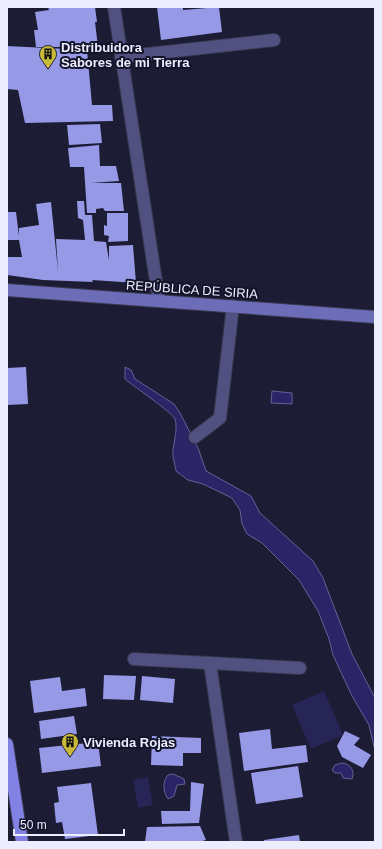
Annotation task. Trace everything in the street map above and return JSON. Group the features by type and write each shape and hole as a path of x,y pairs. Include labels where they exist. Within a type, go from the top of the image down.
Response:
{"main road":[{"path":"7,744 22,842"}],"street":[{"path":"114,7 159,301"},
{"path":"121,58 274,40"},
{"name":"REPÚBLICA DE SIRIA","path":"7,290 375,317"},
{"path":"195,437 220,418 233,306"},
{"path":"134,659 300,668"},
{"path":"210,663 236,842"}],"shaded area":[{"path":"125,367 131,370 135,379 174,404 198,448 206,471 251,496 260,513 313,561 323,578 352,654 375,698 375,751 369,725 352,696 333,655 329,639 318,611 299,580 262,543 247,534 242,524 240,510 232,498 203,484 188,480 176,471 173,457 176,431 175,419 125,379"},
{"path":"272,391 292,393 292,404 271,403"},
{"path":"324,691 343,735 311,749 292,705"},
{"path":"342,763 352,768 352,779 343,778 341,773 335,773 332,770 335,765"},
{"path":"173,774 184,779 185,784 177,785 174,796 168,799 164,790 164,784 168,775"},
{"path":"148,777 153,805 138,808 133,780"}],"building":[{"path":"48,7 95,7 98,47 36,47 34,30 38,30 35,12 49,10"},
{"path":"157,7 183,7 183,10 219,7 222,32 161,40"},
{"name":"Distribuidora Sabores de mi Tierra","path":"7,46 87,50 92,105 112,105 113,121 25,123 18,90 7,89"},
{"path":"100,124 102,143 69,145 67,125"},
{"path":"99,145 100,166 116,166 119,181 91,183 121,183 124,211 105,211 103,208 96,209 96,213 87,213 84,167 70,167 68,148"},
{"path":"77,201 84,201 85,215 92,215 94,241 106,242 109,260 109,246 133,245 136,283 92,280 93,282 43,280 7,275 7,257 22,257 19,240 7,240 7,212 16,212 19,236 19,228 39,225 36,204 51,202 58,271 56,239 85,240 83,220 78,218"},
{"path":"107,213 128,213 128,241 108,242 109,236 104,235 104,225 107,226"},
{"path":"26,367 28,404 7,405 7,368"},
{"path":"104,675 136,676 134,700 103,699"},
{"path":"142,676 175,679 173,703 140,700"},
{"path":"60,677 62,691 85,688 87,706 34,713 30,681"},
{"path":"74,716 77,734 41,739 39,721"},
{"path":"270,729 272,749 306,745 308,762 244,771 239,733"},
{"path":"345,731 360,738 354,745 371,755 363,768 342,757 337,746"},
{"path":"152,736 201,738 201,753 183,753 183,766 151,765"},
{"name":"Vivienda Rojas","path":"98,742 101,766 42,773 39,748"},
{"path":"298,766 303,797 256,804 251,773"},
{"path":"191,782 204,784 199,823 162,824 161,811 190,811"},
{"path":"91,783 98,835 65,839 62,822 56,823 54,803 59,802 57,787"},
{"path":"200,826 206,840 199,842 145,842 147,827"},
{"path":"299,835 300,842 264,842 264,840"}],"place":[{"name":"Distribuidora Sabores de mi Tierra","path":"48,69"},
{"name":"Vivienda Rojas","path":"70,757"}]}
